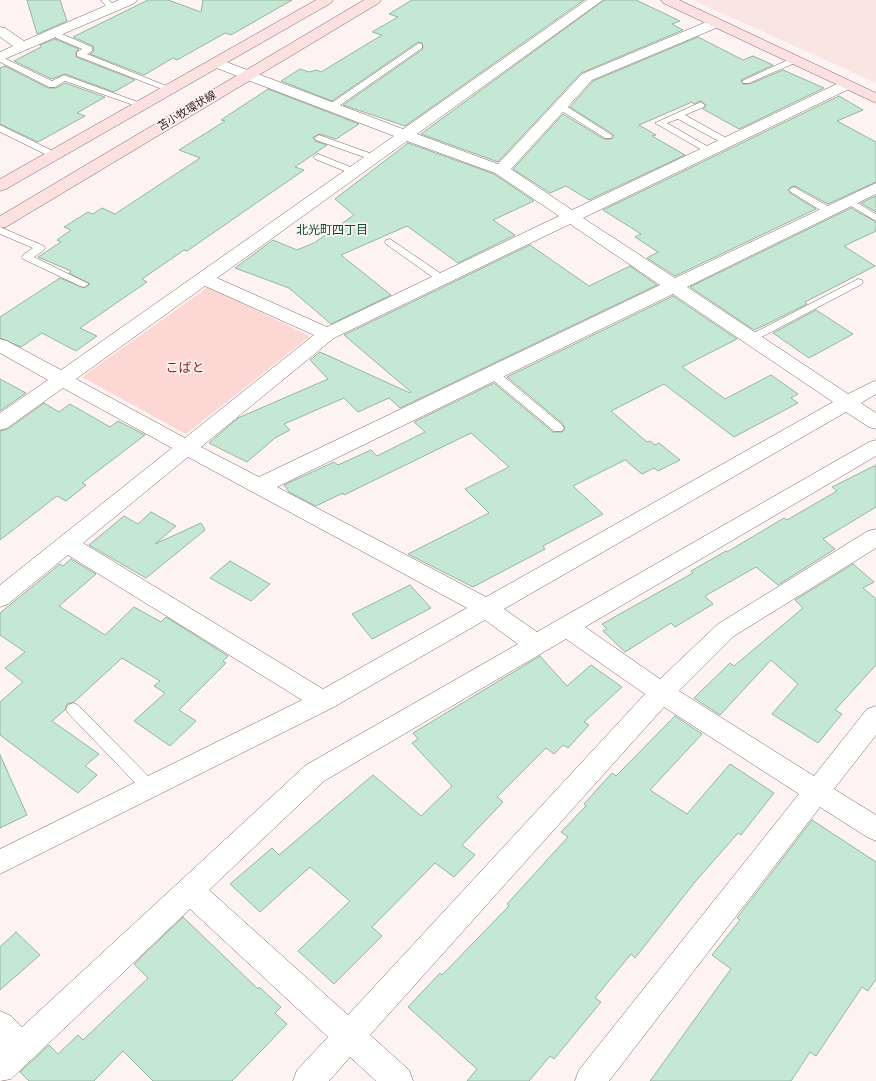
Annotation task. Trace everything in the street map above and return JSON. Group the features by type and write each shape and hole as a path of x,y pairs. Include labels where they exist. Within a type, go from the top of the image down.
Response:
{"main road":[{"path":"0,186 326,0"},
{"name":"苫小牧環状線","path":"0,223 374,0"},
{"path":"668,0 876,99"}],"street":[{"path":"0,58 109,4 130,0"},
{"path":"0,423 596,0"},
{"path":"501,170 587,77 716,24"},
{"path":"0,31 23,47"},
{"path":"216,63 330,108 501,170 876,422"},
{"path":"0,598 327,334 846,85"},
{"path":"260,486 876,188"},
{"path":"205,278 327,334"},
{"path":"0,345 187,448 485,608 536,645"},
{"path":"0,862 323,701 876,386"},
{"path":"0,1068 315,773 568,628 876,447"},
{"path":"308,1081 662,693 726,630 876,537"},
{"path":"68,544 323,701"},
{"path":"568,628 662,693 876,829"},
{"path":"590,1081 818,792 876,716"},
{"path":"189,890 398,1081"},
{"path":"0,1026 21,1048"}],"lane":[{"path":"59,36 89,49 80,54 170,89"},
{"path":"330,108 419,46"},
{"path":"0,58 52,85 64,78 142,105"},
{"path":"746,81 794,60"},
{"path":"700,105 660,123 709,150"},
{"path":"560,106 608,136"},
{"path":"678,115 727,142"},
{"path":"0,128 54,155"},
{"path":"318,138 375,158"},
{"path":"318,157 355,172"},
{"path":"794,190 830,211"},
{"path":"849,201 876,218"},
{"path":"0,230 40,248 27,257 84,284"},
{"path":"390,242 442,279"},
{"path":"752,338 858,282"},
{"path":"492,374 558,428"},
{"path":"73,710 150,788"}],"shaded area":[{"path":"693,0 876,0 876,83"}],"green space":[{"name":"こばと","path":"208,287 310,336 186,434 82,377"}],"building":[{"path":"27,0 60,0 67,21 37,34"},
{"path":"148,0 168,0 201,12 203,0 292,0 231,35 225,33 177,60 173,58 144,75 90,54 94,51 93,46 73,37"},
{"path":"412,0 584,0 405,126 343,105 423,49 422,43 418,42 332,101 281,81 300,69 309,72 317,70 321,72 382,35 372,32 398,17 389,14"},
{"path":"604,0 636,0 680,21 672,24 683,30 581,73 498,162 421,134"},
{"path":"698,37 743,60 753,56 773,65 741,80 743,84 750,84 783,70 824,88 739,129 703,109 706,105 700,101 694,104 692,102 639,125 656,135 652,136 685,155 589,200 566,186 550,193 513,169 563,114 604,139 612,139 614,135 570,107 593,81"},
{"path":"55,39 79,49 76,52 76,57 135,80 114,92 65,74 52,79 14,61 41,47 40,45"},
{"path":"5,66 48,88 56,88 65,83 105,97 77,113 85,116 38,142 0,124 0,68"},
{"path":"268,89 359,124 336,139 320,134 313,137 315,141 327,145 295,167 304,170 187,251 184,250 142,279 147,282 80,328 97,336 76,351 42,333 21,347 0,338 0,317 60,278 84,288 90,284 69,273 71,271 38,257 61,242 57,240 71,230 64,227 88,212 93,214 102,208 115,214 200,158 179,150 225,121 221,120"},
{"path":"839,96 863,110 837,121 876,142 876,182 828,204 795,186 791,187 788,190 790,193 816,209 675,276 647,258 658,252 635,237 641,234 603,210"},
{"path":"408,143 494,174 534,201 493,220 515,235 458,263 407,226 341,255 391,295 331,324 289,288 235,268 273,240 297,250 314,243 354,215 335,199"},
{"path":"876,196 876,212 861,203"},
{"path":"851,208 876,222 876,231 844,246 875,266 805,302 807,304 763,326 754,330 690,287"},
{"path":"530,245 589,286 630,266 657,285 400,408 389,398 358,412 344,398 284,424 290,430 275,438 247,462 209,443 238,418 328,379 310,360 320,352 410,393 411,392 344,335"},
{"path":"673,296 737,339 682,367 725,399 771,375 798,394 791,398 798,403 734,437 664,384 611,411 647,442 650,441 655,445 659,443 680,460 658,471 654,468 642,474 625,460 573,486 603,514 543,546 545,549 473,587 408,554 489,513 465,489 509,467 471,433 344,495 343,493 316,506 289,492 284,485 334,462 338,465 371,450 377,456 425,432 414,422 494,383 553,432 562,432 565,429 563,424 507,377"},
{"path":"816,310 853,334 809,358 773,333"},
{"path":"0,379 26,393 0,411"},
{"path":"44,403 59,412 70,404 110,427 118,421 145,435 82,483 86,485 66,501 57,496 0,540 0,431 8,429"},
{"path":"876,465 876,507 823,539 835,549 778,585 756,567 705,596 713,604 675,627 671,623 625,652 603,631 607,629 602,624 693,573 691,571 726,551 727,552 784,518 787,520 837,491 832,487"},
{"path":"151,512 176,526 155,544 201,523 205,530 146,578 89,545 124,516 138,524"},
{"path":"71,559 96,574 59,606 105,635 134,607 161,622 166,617 228,656 223,661 226,663 179,710 196,721 170,746 134,721 165,693 154,686 160,681 122,658 74,702 67,704 65,710 52,721 99,754 85,766 97,775 78,793 0,735 0,702 23,682 5,668 25,652 0,635 0,613 60,564 63,566"},
{"path":"230,561 270,584 251,601 210,578"},
{"path":"853,564 874,582 863,588 876,599 876,665 835,710 842,714 818,743 772,714 798,684 771,660 720,715 694,698 730,663 734,666 803,608 795,600"},
{"path":"410,585 431,608 372,639 352,614"},
{"path":"540,656 567,686 591,665 622,687 584,722 589,725 568,748 563,745 554,754 546,748 497,797 503,802 462,845 475,855 454,877 435,863 372,927 382,936 334,984 298,951 350,901 310,867 260,912 230,884 272,848 279,855 373,775 421,816 452,786 412,743 418,739 413,733"},
{"path":"675,716 702,734 650,790 687,814 730,764 774,793 741,835 738,833 695,882 635,958 631,954 595,998 601,1002 554,1059 550,1056 529,1081 467,1081 477,1069 408,1007 440,973 442,975 509,906 507,904 568,837 561,832 586,806 584,804 612,773 616,776"},
{"path":"0,755 27,815 0,828"},
{"path":"812,820 876,862 876,979 868,991 862,987 816,1056 810,1052 791,1081 650,1081 731,969 712,955 740,920 737,918"},
{"path":"183,917 258,989 259,987 281,1007 275,1013 287,1024 232,1081 153,1081 123,1051 94,1081 29,1081 20,1072 49,1045 58,1054 78,1035 83,1040 148,978 134,964"},
{"path":"16,932 40,955 0,990 0,947"}],"district":[{"name":"北光町四丁目","path":"332,230"}]}
